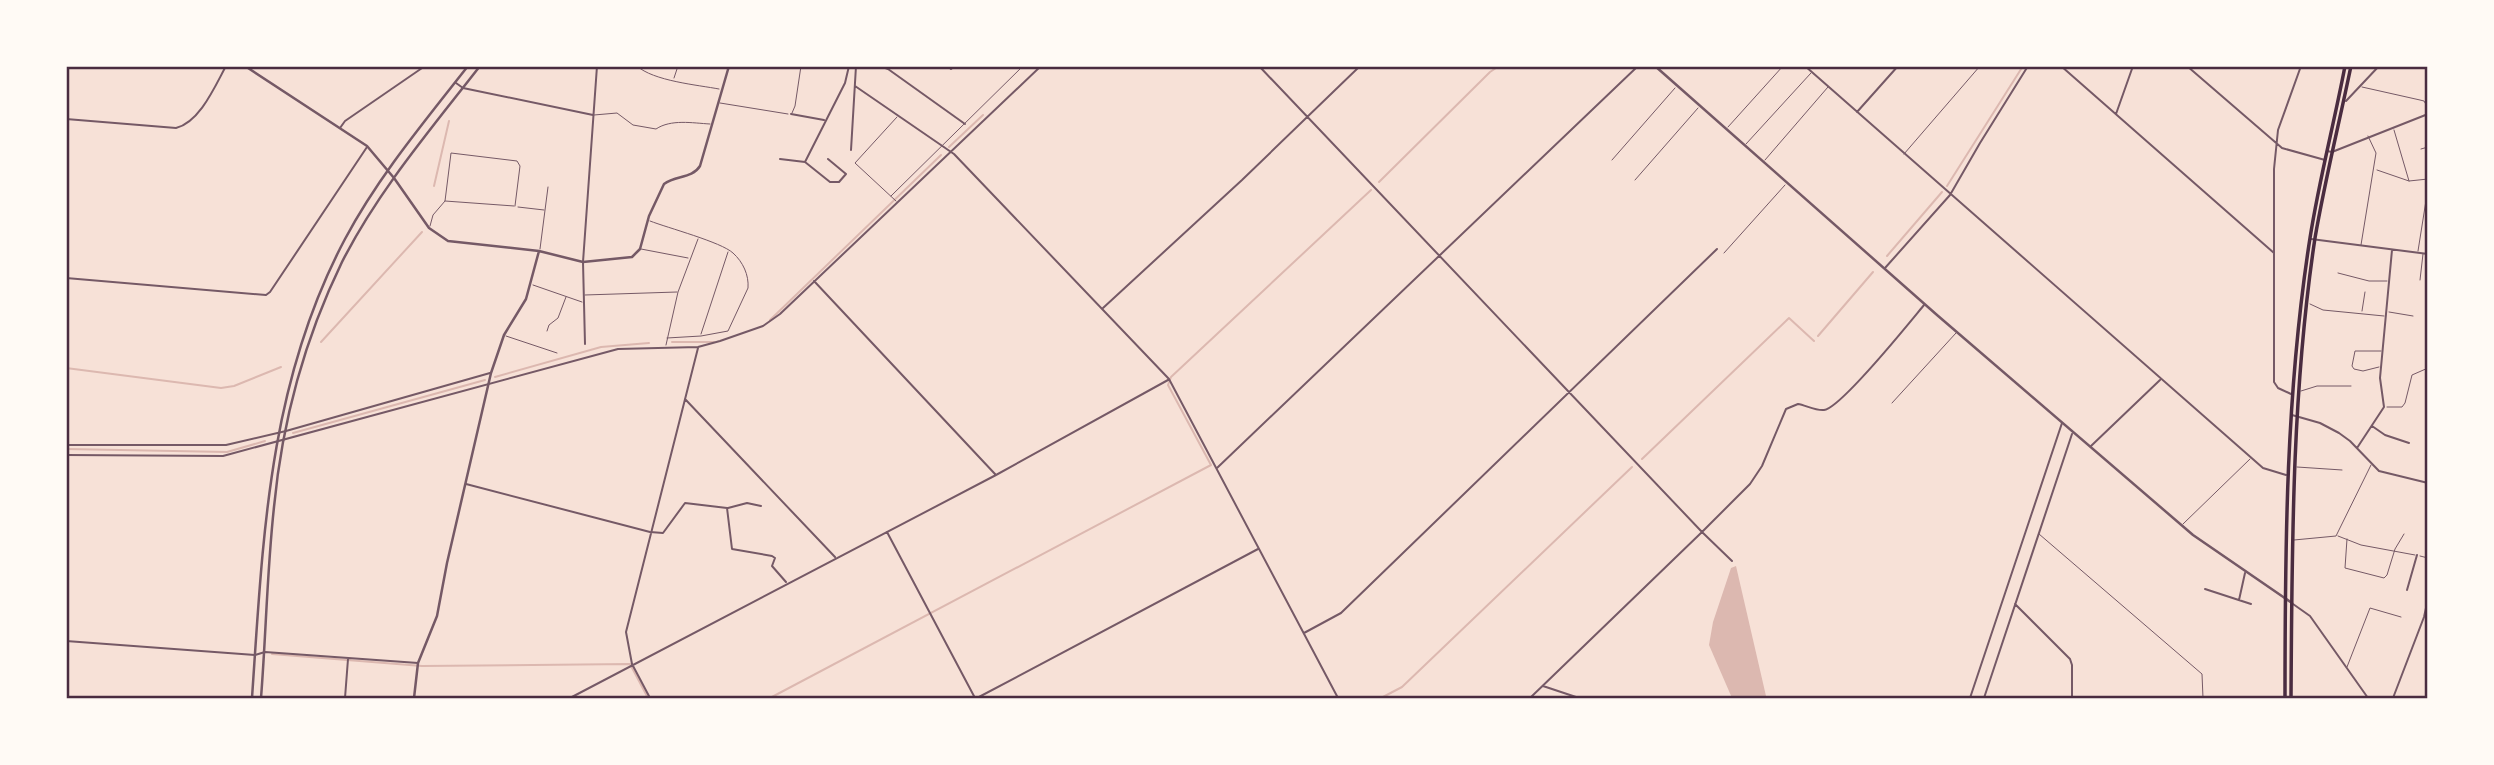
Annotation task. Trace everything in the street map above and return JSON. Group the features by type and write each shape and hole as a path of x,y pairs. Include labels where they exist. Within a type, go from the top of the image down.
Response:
{"main road":[{"path":"2341,103 2345,66"},
{"path":"2291,698 2294,467 2309,239 2351,66"},
{"path":"2285,698 2287,475 2292,395 2327,161"}],"street":[{"path":"66,119 176,128 183,126 197,112 226,66"},
{"path":"245,66 367,146 394,178 429,228 448,241 539,251 583,262 632,257 640,249 648,220 664,184 697,171 729,66"},
{"path":"339,128 345,121 425,66"},
{"path":"252,698 271,469 295,359 315,302 345,238 387,171 468,66"},
{"path":"261,698 274,507 284,440 303,361 342,262 368,216 480,66"},
{"path":"585,344 583,262 597,66"},
{"path":"805,162 845,83 849,66"},
{"path":"851,150 856,66"},
{"path":"880,66 965,124"},
{"path":"948,66 951,69 954,66"},
{"path":"66,455 223,456 618,349 698,346 763,326 780,314 1041,66"},
{"path":"1259,66 1731,561"},
{"path":"1103,308 1360,66"},
{"path":"1216,469 1638,66"},
{"path":"1656,66 1924,304 2182,525 2245,573 2310,616 2368,698"},
{"path":"1805,66 2251,458 2263,468 2287,475"},
{"path":"1857,113 1898,66"},
{"path":"1884,269 1950,195 2028,66"},
{"path":"2061,66 2274,254"},
{"path":"2116,115 2133,66"},
{"path":"2187,66 2282,148 2327,161"},
{"path":"2292,395 2278,388 2274,382 2274,169 2278,130 2301,66"},
{"path":"2341,103 2379,66"},
{"path":"455,83 463,88 594,115"},
{"path":"855,86 950,152 1169,379 1338,698"},
{"path":"791,114 826,120"},
{"path":"2329,151 2427,114"},
{"path":"66,278 266,295 314,229 367,146"},
{"path":"780,159 805,162 830,182 839,182 846,174 828,159"},
{"path":"2309,239 2427,254"},
{"path":"1303,634 1341,613 1717,249"},
{"path":"2357,448 2384,407 2380,378 2392,250"},
{"path":"415,698 418,665 437,616 491,373 504,335 526,299 539,251"},
{"path":"814,281 996,475"},
{"path":"1530,698 1750,484 1762,466 1786,409 1798,404 1826,410 1859,381 1924,304"},
{"path":"650,698 631,665 626,632 698,346"},
{"path":"66,445 226,445 491,373"},
{"path":"570,698 996,475 1169,379"},
{"path":"2091,447 2161,379"},
{"path":"685,399 836,558"},
{"path":"2291,415 2320,423 2339,433 2379,471 2427,483"},
{"path":"1970,698 2062,422"},
{"path":"2372,426 2385,435 2409,443"},
{"path":"1984,698 2073,431"},
{"path":"465,483 650,532 663,533 685,503 727,508 747,503 761,506"},
{"path":"727,508 732,548 772,556 775,558 772,566 774,570 787,583"},
{"path":"887,530 976,698 1258,548"},
{"path":"2407,590 2417,555"},
{"path":"2239,601 2245,573"},
{"path":"2205,589 2250,604"},
{"path":"2393,698 2424,617 2427,599"},
{"path":"2015,604 2070,659 2072,698"},
{"path":"66,640 255,655 265,652 418,665"},
{"path":"345,698 348,660"},
{"path":"1542,686 1579,698"}],"lane":[{"path":"637,66 645,72 674,80 722,89"},
{"path":"674,80 678,66"},
{"path":"718,103 791,114 795,106 801,66"},
{"path":"891,196 943,148 1023,66"},
{"path":"1726,129 1783,66"},
{"path":"1904,154 1980,66"},
{"path":"1744,145 1811,73"},
{"path":"1612,160 1677,86"},
{"path":"2360,86 2424,101 2427,108"},
{"path":"1763,162 1828,87"},
{"path":"1635,180 1700,106"},
{"path":"594,115 612,112 633,125 656,130 664,124 679,122 710,124"},
{"path":"898,116 855,163 898,203"},
{"path":"2393,127 2409,181"},
{"path":"2361,244 2375,170 2376,153 2368,136"},
{"path":"2421,149 2427,147"},
{"path":"429,228 433,215 444,201 452,153 517,161 520,166 515,206"},
{"path":"2375,170 2409,181 2427,178"},
{"path":"1724,253 1787,183"},
{"path":"539,251 548,187"},
{"path":"2418,253 2427,188"},
{"path":"444,201 544,211"},
{"path":"648,220 728,249 744,266 748,288 728,331 701,337 667,338"},
{"path":"666,348 678,292 698,238"},
{"path":"640,249 691,258"},
{"path":"701,337 728,249"},
{"path":"2420,280 2423,253"},
{"path":"2338,272 2369,281 2389,281"},
{"path":"530,285 584,303"},
{"path":"585,295 678,292"},
{"path":"2362,313 2365,292"},
{"path":"547,331 549,325 558,318 566,296"},
{"path":"2305,303 2323,310 2386,316"},
{"path":"2387,312 2413,316"},
{"path":"1892,403 1957,332"},
{"path":"504,335 558,353"},
{"path":"2381,367 2363,371 2354,369 2353,352 2383,351"},
{"path":"2384,407 2402,407 2412,374 2427,368"},
{"path":"2299,391 2318,386 2351,386"},
{"path":"2182,525 2251,458"},
{"path":"2336,536 2372,464"},
{"path":"2294,467 2342,470"},
{"path":"2039,534 2202,674 2203,698"},
{"path":"2347,539 2345,568 2384,578 2404,534"},
{"path":"2292,541 2336,536 2361,545 2427,558"},
{"path":"2347,668 2370,608 2402,617"}],"shaded area":[{"path":"1736,566 1766,696 1772,698 1732,698 1709,645 1713,622 1731,568"}],"waterway":[{"path":"1379,182 1499,66"},
{"path":"1947,186 2023,66"},
{"path":"949,147 983,115"},
{"path":"434,186 449,121"},
{"path":"770,320 941,155"},
{"path":"770,698 1211,465 1168,385 1171,377 1371,190"},
{"path":"1887,256 1942,192"},
{"path":"321,342 422,232"},
{"path":"1818,336 1873,272"},
{"path":"1642,459 1789,318 1814,341"},
{"path":"672,342 714,342"},
{"path":"495,377 601,347 649,343"},
{"path":"66,368 221,388 234,386 281,367"},
{"path":"293,433 485,380"},
{"path":"66,449 227,452 265,441"},
{"path":"1381,698 1402,687 1632,467"},
{"path":"272,654 422,666 630,664 648,698"}]}
